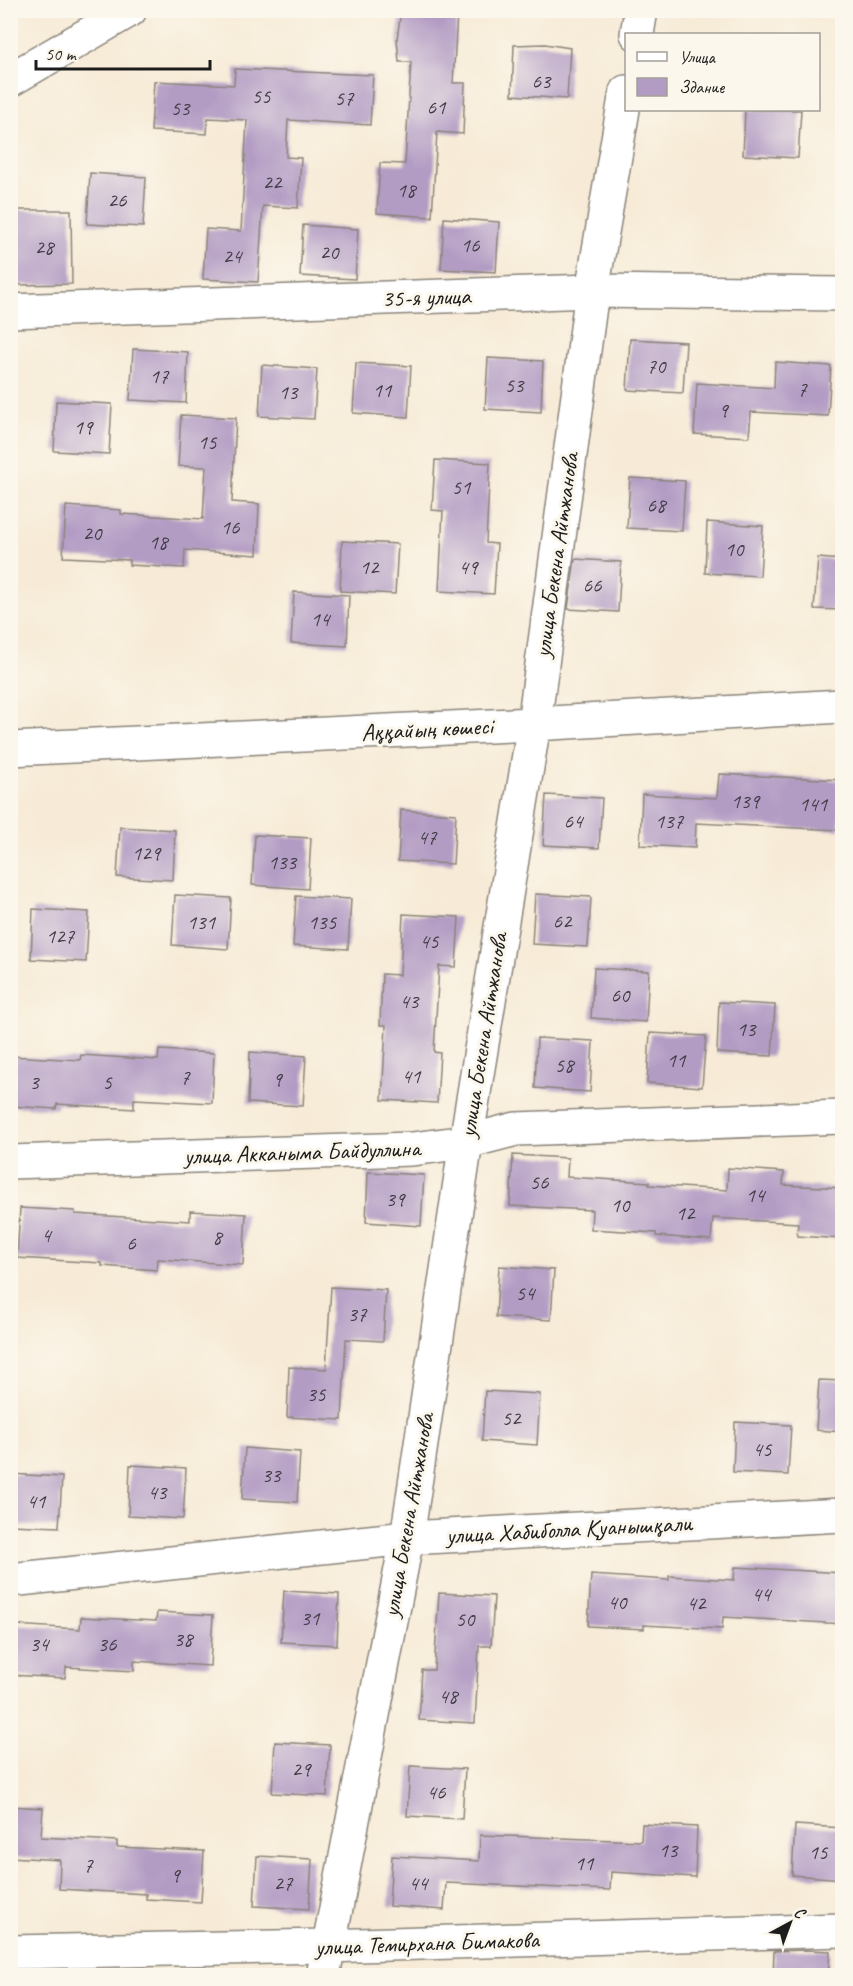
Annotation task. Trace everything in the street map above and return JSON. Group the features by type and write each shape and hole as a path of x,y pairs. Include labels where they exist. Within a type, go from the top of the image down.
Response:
{"street":[{"path":"10,80 130,10"},
{"path":"637,33 641,10"},
{"name":"улица Бекена Айтжанова","path":"325,1961 407,1538 466,1142 534,724 592,291 625,104"},
{"name":"35-я улица","path":"10,311 592,291 843,294"},
{"name":"Аққайың көшесі","path":"10,749 534,724 843,706"},
{"name":"улица Акканыма Байдуллина","path":"10,1162 412,1149 466,1142 516,1129 843,1118"},
{"name":"улица Хабиболла Қуанышқали","path":"10,1580 407,1538 843,1515"},
{"name":"улица Темирхана Бимакова","path":"10,1952 325,1961 843,1930"}],"building":[{"path":"401,11 457,14 453,83 465,83 463,134 437,132 432,217 377,213 380,163 405,164 411,62 399,62 397,39"},
{"path":"545,44 570,48 567,99 512,95 514,45"},
{"path":"235,69 373,75 370,125 288,120 286,157 301,158 298,208 263,206 258,282 203,279 206,229 241,231 247,120 208,118 207,134 151,131 154,81 234,85"},
{"path":"745,111 801,111 798,158 743,155"},
{"path":"90,173 146,177 143,227 87,224"},
{"path":"15,210 71,210 72,284 16,285"},
{"path":"444,218 499,222 496,272 441,269"},
{"path":"303,225 358,229 355,279 300,276"},
{"path":"630,339 686,342 683,393 627,390"},
{"path":"133,349 188,352 186,403 130,400"},
{"path":"488,358 543,361 541,412 485,409"},
{"path":"775,362 831,366 828,416 751,412 749,437 694,434 697,383 774,388"},
{"path":"356,363 411,366 408,417 353,413"},
{"path":"262,365 317,369 314,419 259,416"},
{"path":"56,401 112,404 109,454 54,451"},
{"path":"181,415 236,418 232,502 259,504 257,555 185,550 184,568 129,565 129,560 63,557 66,506 121,510 121,514 203,519 206,467 178,466"},
{"path":"435,460 490,463 486,543 497,544 494,594 439,591 443,511 432,510"},
{"path":"630,478 685,481 682,531 627,528"},
{"path":"707,522 763,526 760,576 705,573"},
{"path":"342,541 398,544 395,594 340,591"},
{"path":"818,558 843,560 843,610 814,609"},
{"path":"575,559 621,562 618,612 568,609"},
{"path":"294,592 349,595 347,646 291,643"},
{"path":"719,774 842,780 839,830 696,823 695,848 640,845 642,794 717,798"},
{"path":"546,795 602,798 599,848 543,845"},
{"path":"401,810 456,814 453,864 398,861"},
{"path":"120,827 175,830 173,880 117,877"},
{"path":"255,835 311,838 308,889 252,885"},
{"path":"535,894 591,897 588,947 532,944"},
{"path":"175,895 231,898 228,949 172,945"},
{"path":"296,896 351,899 348,949 293,946"},
{"path":"33,909 89,912 86,962 31,959"},
{"path":"403,914 459,917 456,967 439,966 434,1052 440,1053 437,1103 382,1100 386,1025 380,1025 382,974 400,975"},
{"path":"594,968 649,971 646,1022 591,1018"},
{"path":"719,1002 775,1005 772,1056 717,1053"},
{"path":"650,1033 706,1036 702,1087 647,1083"},
{"path":"537,1038 593,1041 590,1092 535,1088"},
{"path":"159,1050 214,1053 212,1103 134,1099 134,1109 57,1104 56,1109 10,1106 10,1056 80,1060 81,1055 158,1060"},
{"path":"250,1052 306,1056 303,1106 248,1103"},
{"path":"513,1155 568,1158 567,1177 727,1190 728,1168 784,1172 783,1185 843,1188 843,1239 797,1236 798,1223 713,1218 711,1240 656,1236 656,1233 591,1229 592,1210 510,1206"},
{"path":"368,1172 424,1175 421,1226 366,1222"},
{"path":"20,1208 190,1221 190,1211 246,1214 243,1265 158,1259 157,1270 102,1266 102,1263 17,1258"},
{"path":"499,1266 554,1270 551,1320 496,1317"},
{"path":"331,1287 386,1290 383,1341 346,1339 342,1420 287,1417 289,1367 326,1369"},
{"path":"819,1380 843,1381 843,1432 816,1430"},
{"path":"485,1391 540,1394 537,1445 482,1441"},
{"path":"735,1422 791,1425 788,1475 733,1472"},
{"path":"245,1448 300,1452 297,1502 242,1499"},
{"path":"130,1465 186,1468 183,1519 128,1516"},
{"path":"10,1474 62,1477 59,1527 10,1525"},
{"path":"735,1567 843,1573 843,1624 723,1617 722,1629 644,1625 644,1629 588,1626 591,1575 669,1580 669,1576 734,1580"},
{"path":"284,1591 339,1594 337,1645 281,1642"},
{"path":"439,1593 494,1596 491,1646 479,1646 475,1723 419,1720 422,1670 434,1670"},
{"path":"157,1612 213,1615 210,1666 134,1661 134,1671 66,1667 65,1678 10,1675 13,1625 80,1629 81,1617 156,1621"},
{"path":"275,1742 330,1745 327,1796 272,1793"},
{"path":"410,1766 465,1769 462,1819 407,1816"},
{"path":"10,1806 43,1808 41,1837 117,1841 117,1847 204,1851 201,1902 146,1899 146,1894 59,1889 60,1860 10,1857"},
{"path":"642,1824 697,1827 695,1877 611,1872 610,1890 446,1883 444,1910 389,1906 392,1856 479,1861 480,1835 641,1841"},
{"path":"795,1825 843,1828 843,1879 792,1875"},
{"path":"257,1856 312,1859 309,1909 254,1906"},
{"path":"774,1951 830,1951 828,1976 773,1976"}]}
